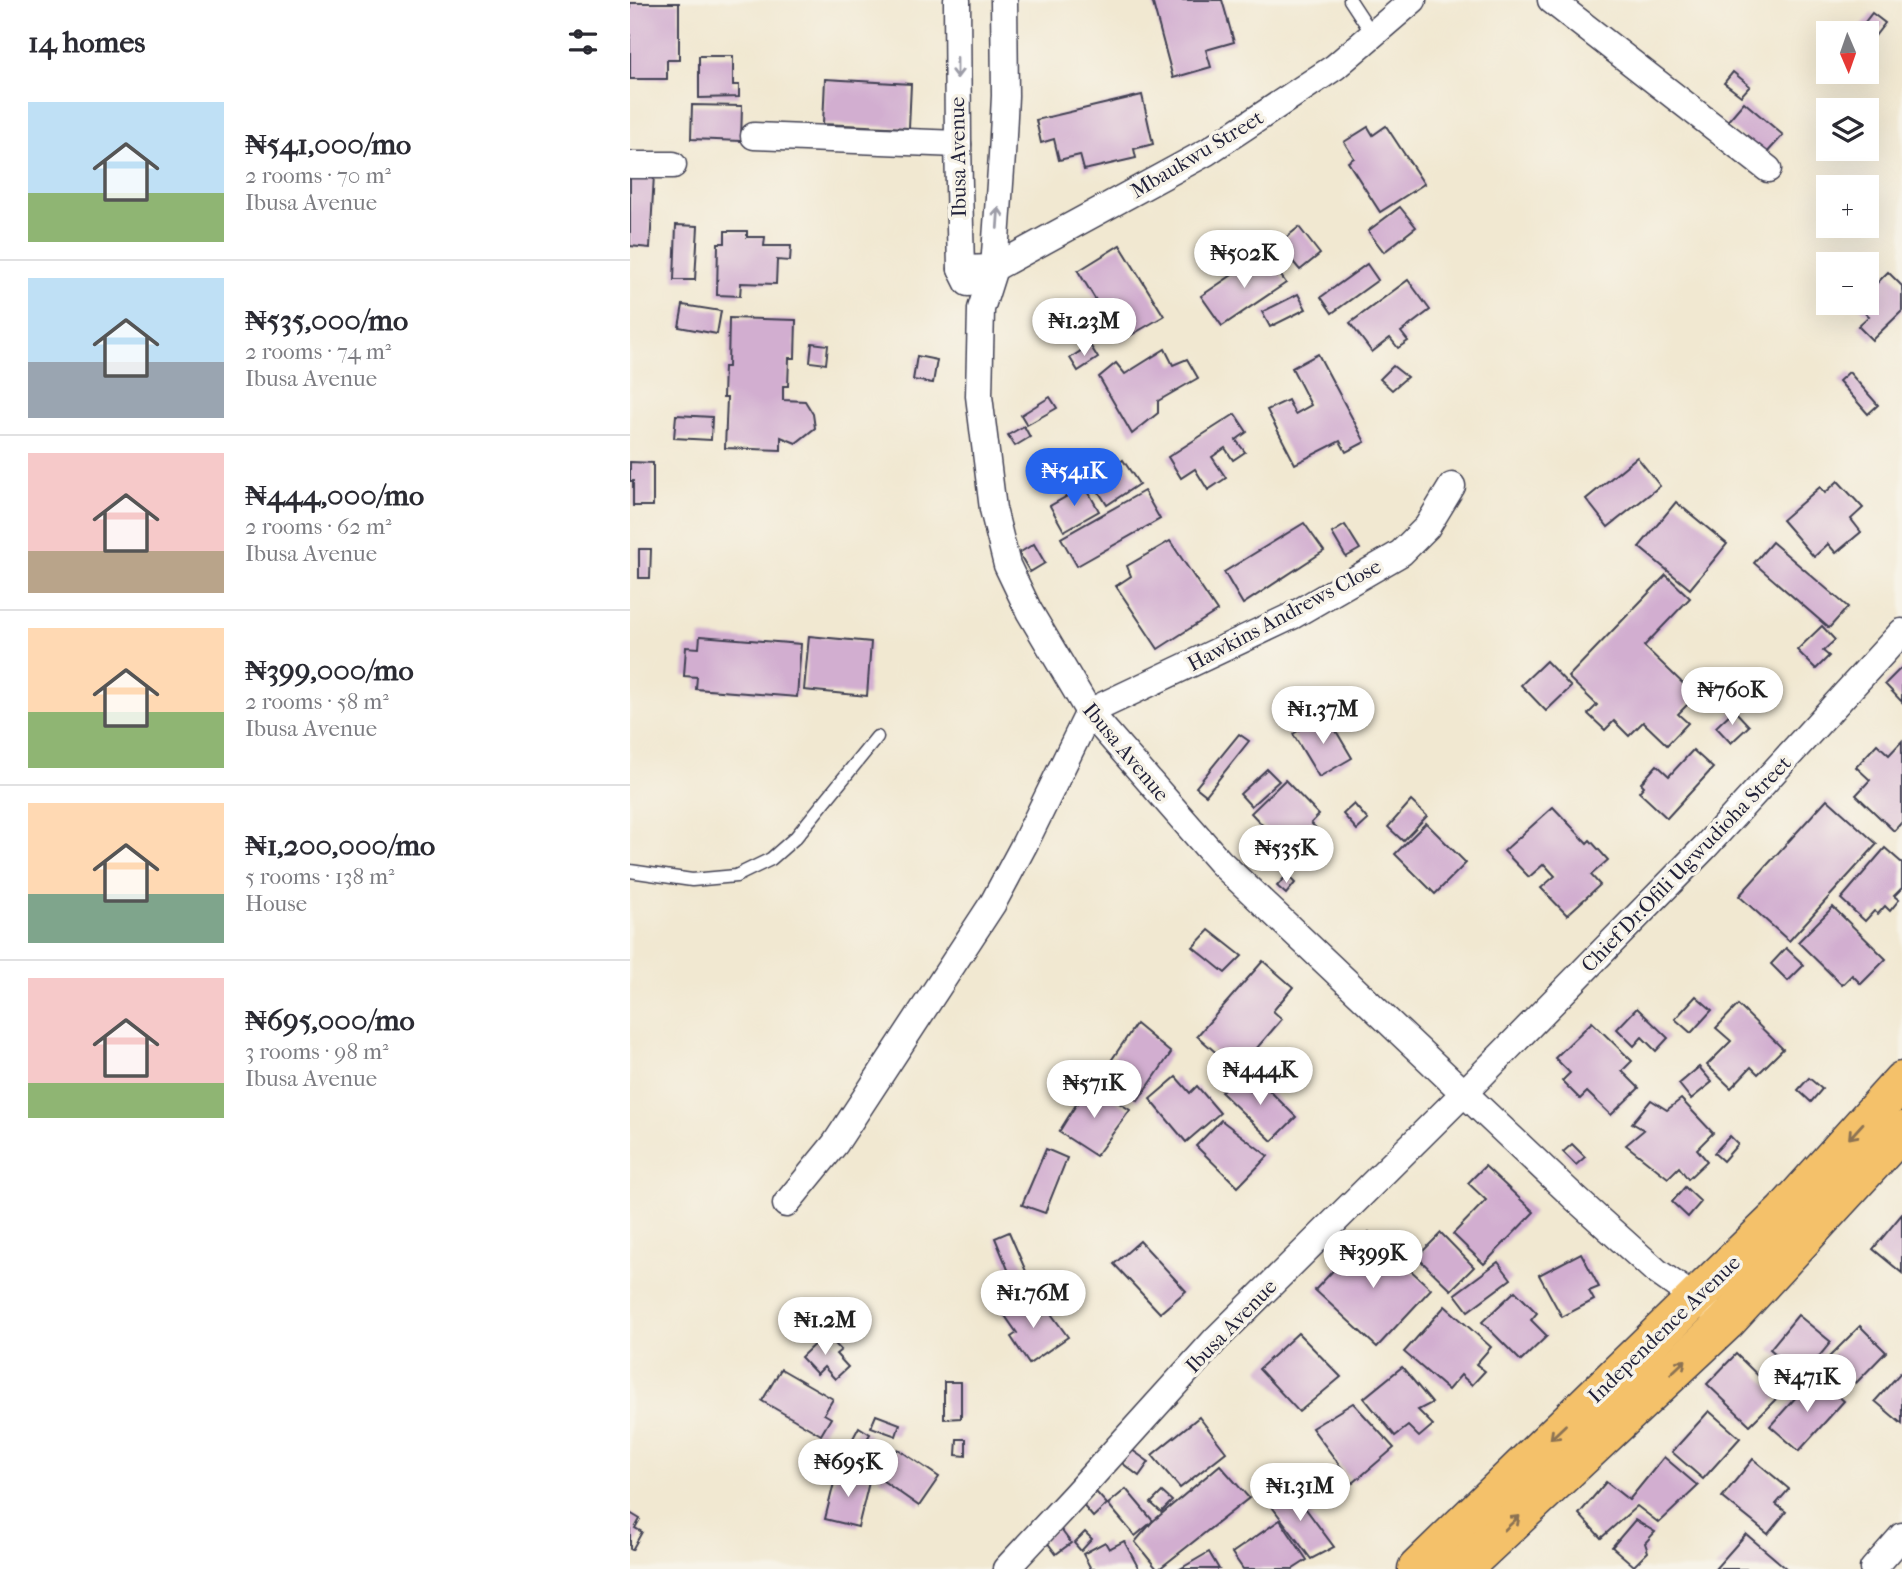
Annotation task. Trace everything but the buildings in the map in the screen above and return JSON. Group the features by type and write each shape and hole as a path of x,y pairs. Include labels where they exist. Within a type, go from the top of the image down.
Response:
{"main road":[{"name":"Independence Avenue","path":"1417,1569 1784,1212 1902,1081"},
{"name":"Independence Avenue","path":"1462,1569 1726,1322 1902,1130"}],"street":[{"name":"Ibusa Avenue","path":"957,0 961,269 981,309"},
{"name":"Ibusa Avenue","path":"1004,0 1005,96 994,268 981,309 979,396 993,509 1007,565 1029,611 1089,712 1220,862 1576,1199 1656,1271 1726,1322"},
{"name":"Mbaukwu Street","path":"961,269 994,268 1207,152 1335,67 1413,0"},
{"path":"1551,0 1768,170"},
{"path":"754,136 958,144"},
{"path":"630,165 673,165"},
{"name":"Hawkins Andrews Close","path":"1089,712 1292,616 1401,553 1427,527 1452,486"},
{"name":"Chief Dr.Ofili Ugwudioha Street","path":"1465,1092 1705,847 1902,632"},
{"path":"786,1204 835,1144 993,903 1089,712"},
{"name":"Ibusa Avenue","path":"1006,1569 1216,1339 1465,1092"},
{"path":"1873,1569 1902,1536"}],"lane":[{"path":"1350,0 1373,36"},
{"path":"630,871 692,880 736,876 771,859 796,837 877,737"}]}
